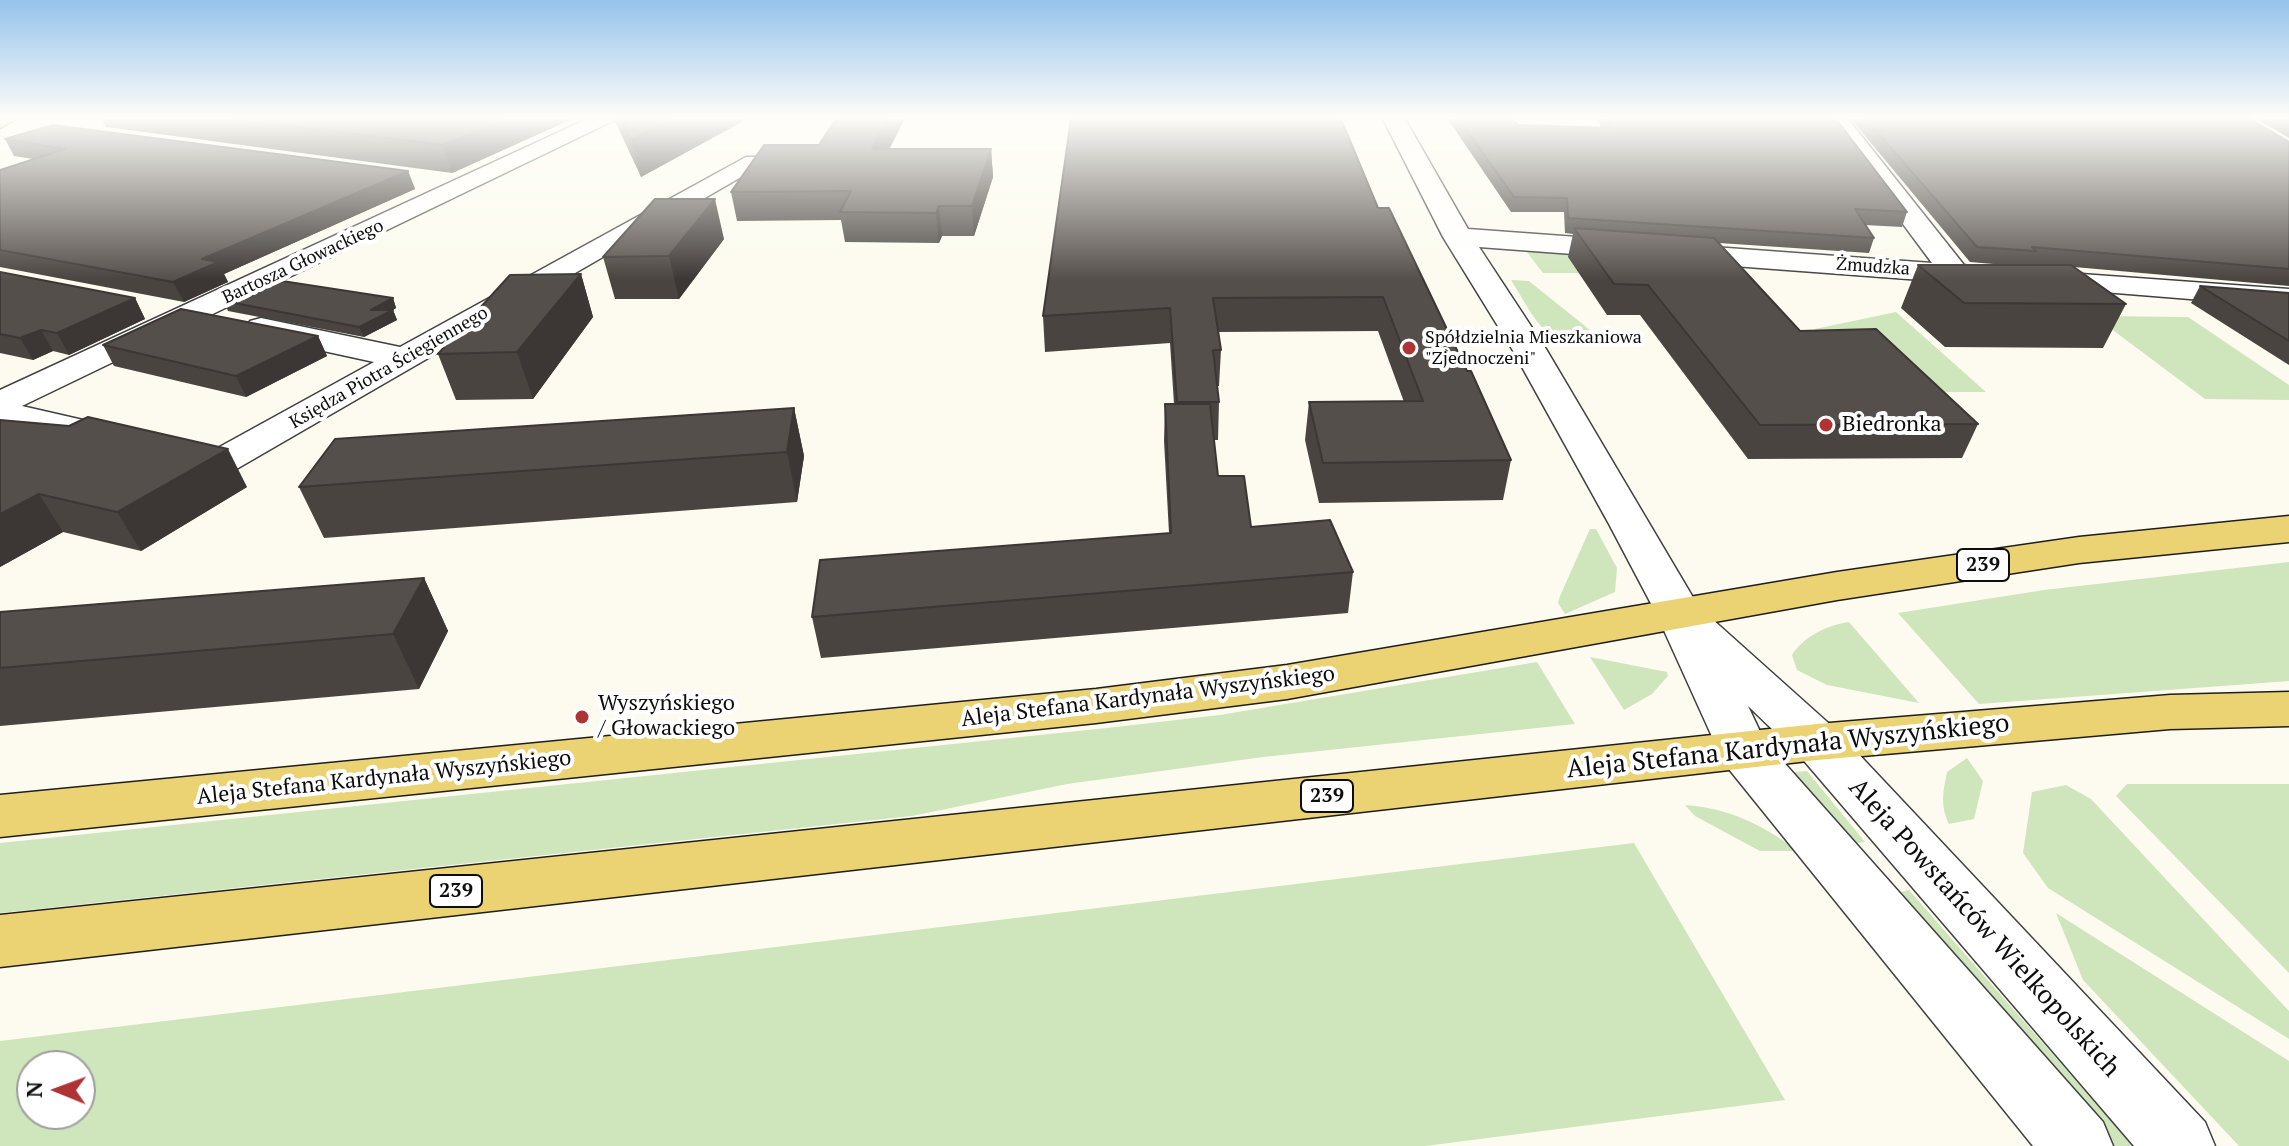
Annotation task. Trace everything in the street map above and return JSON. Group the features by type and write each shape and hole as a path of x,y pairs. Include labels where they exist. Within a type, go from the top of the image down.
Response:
{"main road":[{"name":"Aleja Stefana Kardynała Wyszyńskiego","path":"0,816 1096,706 1287,682 1837,586 2079,550 2289,529"},
{"name":"Aleja Stefana Kardynała Wyszyńskiego","path":"0,941 1817,742 2155,713 2289,709"}],"street":[{"name":"Bartosza Głowackiego","path":"0,403 492,172"},
{"name":"Księdza Piotra Ściegiennego","path":"0,412 219,463 736,172"},
{"name":"Aleja Powstańców Wielkopolskich","path":"1423,172 1457,237 1529,349 1680,615 1743,750 2078,1146"},
{"path":"1877,172 1955,273"},
{"path":"420,179 465,185"},
{"name":"Żmudzka","path":"1457,237 2289,298"},
{"path":"134,303 407,359"},
{"name":"Aleja Powstańców Wielkopolskich","path":"1680,615 1817,742 2180,1146"}],"green space":[{"path":"1526,251 1585,254 1645,273 1543,273"},
{"path":"1511,280 1529,281 1606,343 1569,341 1546,331"},
{"path":"1896,312 1986,392 1896,392 1847,361 1815,329"},
{"path":"2094,316 2188,317 2289,385 2289,400 2205,399"},
{"path":"1590,529 1596,529 1617,568 1615,592 1565,614 1558,603 1560,596"},
{"path":"2289,562 2289,681 1979,704 1898,613 2044,590"},
{"path":"1849,622 1919,703 1827,685 1797,670 1792,655 1803,642 1825,629"},
{"path":"1590,657 1667,672 1668,676 1652,694 1624,710"},
{"path":"1537,662 1575,724 1263,757 1067,784 912,816 0,913 0,843 1220,715"},
{"path":"1967,758 1983,781 1974,819 1949,824 1943,804 1947,772"},
{"path":"1807,771 1865,842 1842,846 1783,773"},
{"path":"2127,784 2289,784 2289,973 2116,796"},
{"path":"2066,785 2091,799 2289,1011 2289,1039 2048,888 2023,853 2032,792"},
{"path":"1685,805 1745,819 1798,851 1760,851 1695,816"},
{"path":"1634,843 1785,1100 1425,1146 0,1146 0,1041"},
{"path":"1909,890 2133,1146 2101,1146 1886,895"},
{"path":"2056,913 2289,1061 2289,1146 2239,1146 2083,980"}],"building":[{"path":"0,172 405,172 202,259 218,262 173,282 0,250"},
{"path":"745,172 983,172 972,206 939,206 936,213 840,212 851,191 731,192"},
{"path":"1063,172 1363,172 1378,208 1389,208 1467,371 1471,371 1511,460 1323,463 1309,402 1423,401 1383,297 1213,298 1221,350 1213,350 1219,402 1177,402 1170,308 1043,316"},
{"path":"1497,172 1877,172 1907,212 1855,209 1874,238 1568,218 1567,198 1514,197"},
{"path":"1912,172 2289,172 2289,269 2032,247 2036,251 1977,247"},
{"path":"655,199 715,199 669,256 603,257"},
{"path":"1574,228 1714,238 1800,331 1876,329 1978,424 1760,425 1648,285 1614,284"},
{"path":"1918,265 2071,265 2126,304 1964,303"},
{"path":"0,272 135,298 57,333 41,330 20,338 0,334"},
{"path":"581,274 517,352 438,354 510,275"},
{"path":"269,279 393,298 371,310 393,310 359,327 224,301"},
{"path":"2200,286 2289,293 2289,341"},
{"path":"181,309 318,336 236,376 103,345"},
{"path":"1165,404 1210,404 1218,476 1244,476 1251,527 1330,520 1353,572 812,617 820,560 1171,533"},
{"path":"794,408 787,452 299,487 335,439"},
{"path":"88,417 228,449 117,512 39,494 0,514 0,420 69,426"},
{"path":"424,578 393,634 0,668 0,612"}],"place":[{"name":"Spółdzielnia Mieszkaniowa \"Zjednoczeni\"","path":"1409,348"},
{"name":"Biedronka","path":"1826,425"},
{"name":"Wyszyńskiego / Głowackiego","path":"582,717"}]}
